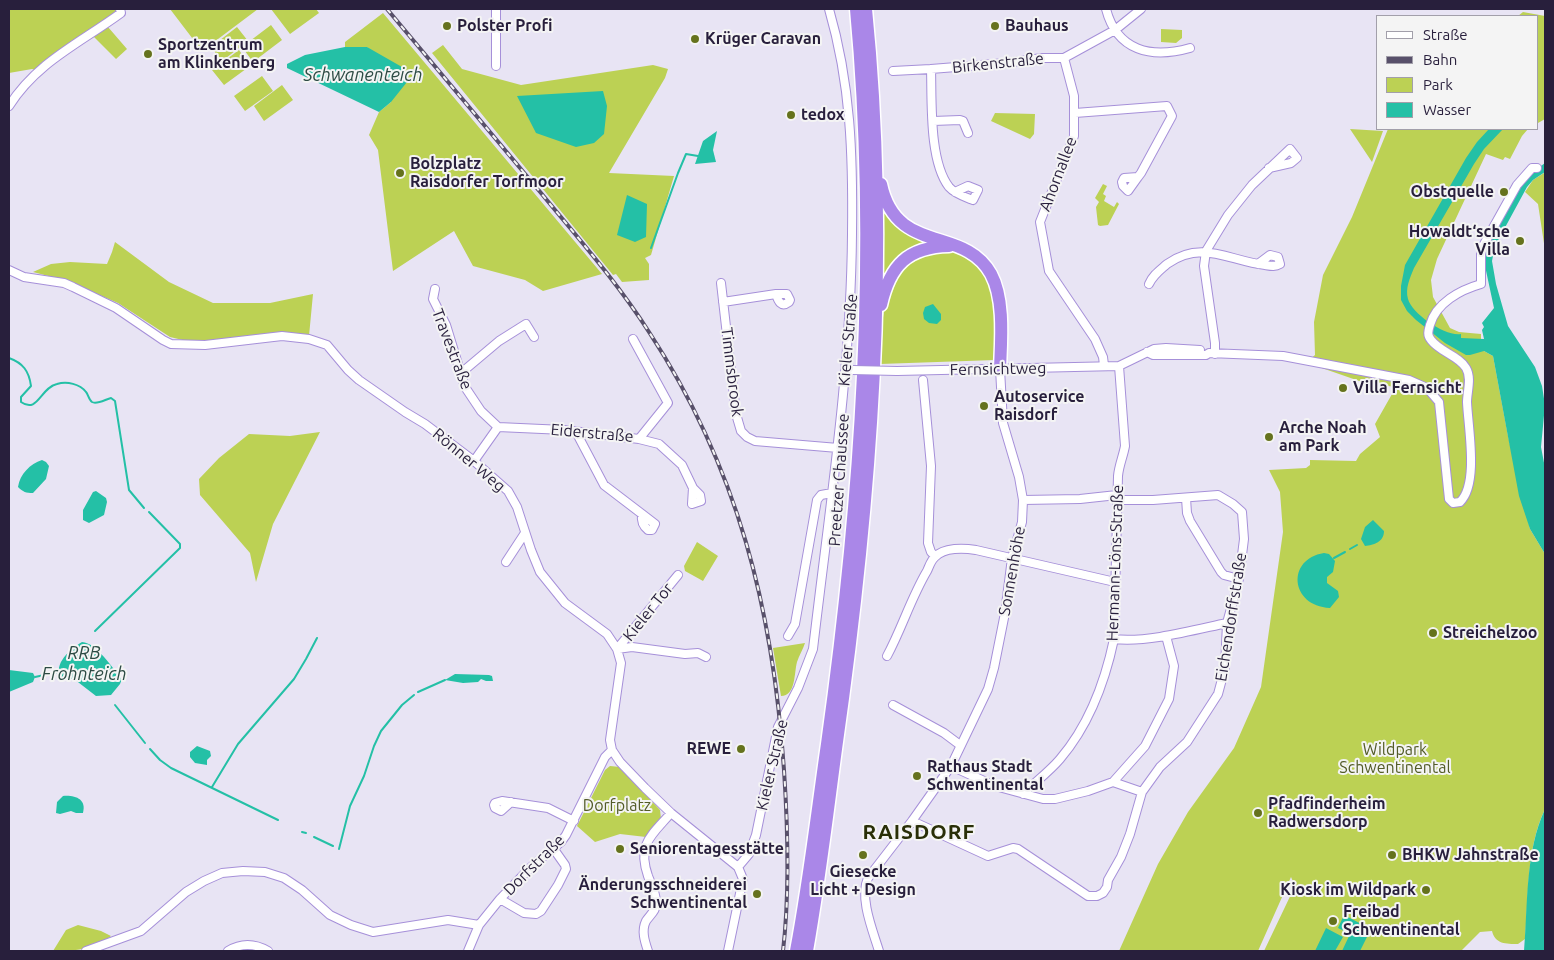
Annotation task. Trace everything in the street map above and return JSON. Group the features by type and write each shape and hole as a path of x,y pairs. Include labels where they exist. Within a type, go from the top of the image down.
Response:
{"highway":[{"name":"Preetzer Chaussee","path":"796,951 838,662 860,439 865,340 866,195 862,75 856,9"},
{"name":"Preetzer Chaussee","path":"807,951 848,663 869,462 876,321 877,164 866,9"},
{"path":"877,164 885,198 895,217 913,230 966,250 980,261 990,274 996,288 1000,306 1000,370"},
{"path":"876,321 880,313 884,290 899,264 911,254 923,249 954,246"}],"street":[{"path":"496,9 496,66"},
{"name":"Kieler Straße","path":"738,866 749,854 756,835 778,727 798,688 813,649 832,493 850,370 853,160 844,71 829,9"},
{"path":"1106,9 1109,22 1134,48 1144,52 1178,51 1190,48"},
{"path":"1064,58 1116,30 1141,9"},
{"path":"9,106 19,90 38,71 120,11"},
{"name":"Birkenstraße","path":"892,71 1006,63 1042,58 1064,58"},
{"name":"Ahornallee","path":"1064,58 1074,96 1076,113 1074,136 1040,222 1049,271 1095,339 1103,356 1104,365"},
{"name":"Birkenstraße","path":"931,69 936,154 939,168 954,192"},
{"path":"1076,113 1167,106 1172,116 1138,177"},
{"path":"933,121 964,121 968,133"},
{"path":"1212,354 1215,343 1204,266 1206,251 1228,215 1252,185 1269,168"},
{"path":"1119,366 1147,352 1153,355 1283,356 1409,380 1426,388 1439,402 1449,499 1453,503 1460,502 1466,494 1471,467 1467,400 1469,376 1468,371 1462,364 1431,340 1430,327 1436,312 1448,300 1466,289 1481,284 1481,254 1483,246 1517,185 1532,168 1537,168"},
{"path":"1148,284 1153,275 1173,260 1193,252 1206,251 1258,264"},
{"name":"Rönner Weg","path":"9,270 24,277 64,283 73,287 116,308 171,344 205,345 282,336 309,339 327,344 348,370 359,380 474,461 508,491 538,566 552,588 565,603 607,634 617,649"},
{"name":"Timmsbrook","path":"721,283 736,414 741,431 755,441 838,448"},
{"name":"Travestraße","path":"435,289 433,299 446,325 465,387 480,411 498,427"},
{"path":"723,302 776,294"},
{"path":"461,373 499,341 526,324 534,337"},
{"name":"Eiderstraße","path":"498,427 576,432 639,439 668,404 632,339"},
{"name":"Fernsichtweg","path":"850,370 1000,370 1104,365 1119,366"},
{"name":"Hermann-Löns-Straße","path":"1023,794 1060,759 1087,718 1107,669 1114,639 1116,497 1119,465 1124,455 1125,446 1119,366"},
{"name":"Sonnenhöhe","path":"879,951 864,896 865,884 951,766 988,690 994,668 1005,613 1012,558 1022,522 1023,500 1019,477 1003,423 1000,370"},
{"path":"923,380 931,466 928,543 931,552 935,556"},
{"path":"474,461 498,427"},
{"path":"576,432 604,485 642,514"},
{"path":"639,439 659,444 682,465 693,488"},
{"path":"788,636 795,624 817,500 821,495 832,493"},
{"name":"Eichendorffstraße","path":"912,821 988,856 1013,848 1018,849 1088,896 1097,896 1103,893 1107,887 1108,880 1121,857 1142,792 1160,767 1187,742 1218,694 1225,668 1227,623 1239,578 1244,539 1242,512 1218,495 1186,498 1116,497 1023,500"},
{"path":"1186,498 1187,514 1190,521 1221,572 1224,575 1239,578"},
{"path":"506,562 525,533"},
{"path":"887,656 897,638 920,581 935,556 956,548 1012,558 1115,582"},
{"name":"Kieler Tor","path":"617,649 678,574"},
{"path":"1114,639 1124,640 1166,636 1227,623"},
{"path":"951,766 995,786 1043,799 1055,799 1088,791 1113,782 1145,746 1169,699 1174,666 1166,636"},
{"path":"706,657 698,653 685,654 632,647 617,649 621,663 610,740 612,750 626,768 671,813 738,866 744,879 728,951"},
{"path":"893,705 944,733 960,745"},
{"name":"Dorfstraße","path":"468,951 479,925 500,899 531,866 561,842 574,821 606,757 612,750"},
{"path":"1113,782 1142,792"},
{"path":"511,802 548,808 574,821"},
{"path":"648,951 643,932 645,923 656,908 657,901 644,862 644,848 649,838 671,813"},
{"path":"500,899 524,913 536,914 540,911 558,885 566,869 553,848"},
{"path":"86,951 141,931 186,892 204,881 222,873 243,871 265,872 284,878 302,890 330,915 351,925 373,932 448,920 479,925"},
{"path":"228,951 237,946 251,944 268,951"}],"green space":[{"path":"9,9 120,9 121,13 38,71 32,69 9,73"},
{"path":"170,9 258,9 202,51"},
{"path":"271,9 316,9 319,13 290,34"},
{"path":"1523,12 1545,16 1545,119 1539,122 1539,15 1519,15"},
{"path":"383,13 602,274 543,291 525,280 473,266 454,231 393,271 378,150 369,135 379,112 391,102 367,47 345,47 345,42"},
{"path":"271,25 282,40 253,62 242,47"},
{"path":"108,27 127,49 116,59 93,36"},
{"path":"237,27 248,41 222,61 211,47"},
{"path":"1161,29 1182,30 1182,38 1176,43 1161,42"},
{"path":"443,45 462,69 521,85 653,65 668,69 665,78 609,173 674,176 651,255 645,258 649,264 649,280 622,282 616,274 613,275 432,53"},
{"path":"239,50 250,66 224,85 212,70"},
{"path":"262,76 273,91 245,111 234,96"},
{"path":"282,85 293,100 264,121 254,106"},
{"path":"995,113 1035,114 1034,134 1030,139 991,121"},
{"path":"1350,129 1383,131 1372,162"},
{"name":"Wildpark Schwentinental","path":"1388,130 1527,130 1510,159 1505,157 1503,160 1486,154 1437,259 1431,280 1433,297 1450,328 1459,332 1481,334 1484,351 1493,356 1508,436 1530,529 1545,554 1545,809 1534,840 1531,856 1525,939 1518,944 1505,943 1498,941 1492,931 1480,932 1461,951 1264,951 1295,886 1291,877 1258,951 1119,951 1158,864 1188,812 1234,748 1261,687 1283,532 1280,492 1269,470 1306,468 1310,465 1310,460 1356,461 1360,454 1380,437 1375,424 1396,387 1365,383 1316,366 1316,361 1309,360 1315,355 1314,322 1323,275 1352,217"},
{"path":"1544,173 1545,250 1538,204 1525,192 1533,180"},
{"path":"1103,184 1107,186 1103,194 1106,196 1104,201 1114,207 1117,202 1119,204 1108,225 1100,226 1098,225 1096,207 1099,202 1095,198"},
{"path":"883,206 931,244 882,285"},
{"path":"115,242 169,282 213,303 270,303 313,294 309,336 191,342 170,337 118,303 64,280 33,272 51,264 70,262 107,264"},
{"path":"941,249 968,257 985,272 990,283 995,308 995,360 880,364 882,324 887,291 909,259"},
{"path":"320,432 273,524 256,582 250,553 200,495 199,479 219,458 249,434 290,436"},
{"path":"697,542 718,556 703,581 685,571 684,566"},
{"path":"805,643 797,662 792,688 786,695 781,696 773,648"},
{"name":"Dorfplatz","path":"610,766 620,767 660,810 661,819 646,837 620,834 595,842 577,826 605,770"},
{"path":"78,925 101,931 111,936 104,941 83,949 53,951 66,930"}],"water":[{"name":"Schwanenteich","path":"345,47 367,47 402,67 407,82 391,102 379,112 287,68 287,64 305,55"},
{"path":"603,91 607,106 604,134 594,143 576,147 536,133 517,96"},
{"path":"1488,130 1502,130 1484,149 1474,164 1414,268 1408,283 1407,295 1411,305 1430,323 1447,332 1461,334 1461,338 1484,339 1482,323 1494,308 1485,266 1486,249 1521,185 1534,171 1545,163 1545,172 1533,180 1527,187 1495,246 1492,261 1496,284 1508,326 1535,367 1542,386 1545,405 1541,447 1545,468 1545,554 1530,529 1519,496 1493,356 1484,351 1466,355 1445,343 1416,320 1407,311 1401,300 1401,286 1405,265 1477,142"},
{"path":"717,131 713,150 716,162 695,164 703,141"},
{"path":"627,195 647,204 646,237 635,242 617,235"},
{"path":"933,304 941,314 941,320 937,324 929,323 924,319 925,307"},
{"path":"42,460 49,466 46,479 33,493 21,490 18,487 23,474 33,464"},
{"path":"96,491 106,498 107,502 104,515 89,523 83,520 83,510 93,492"},
{"path":"1373,520 1384,531 1384,535 1378,542 1365,546 1361,539 1365,527"},
{"path":"1324,553 1329,554 1335,561 1333,572 1327,577 1327,583 1338,591 1339,597 1330,608 1317,605 1307,599 1301,591 1298,582 1303,564 1312,557"},
{"name":"RRB Frohnteich","path":"82,642 88,643 99,651 122,679 111,695 96,696 74,679 60,679 59,668 61,662 72,649"},
{"name":"RRB Frohnteich","path":"9,670 33,673 35,677 33,682 9,692"},
{"path":"455,674 489,675 492,676 493,681 481,679 478,682 463,683 445,680"},
{"path":"197,746 210,751 211,756 207,760 207,765 195,763 190,757 190,752"},
{"path":"63,796 76,797 82,801 83,813 71,811 60,814 56,813 57,802"},
{"path":"1545,809 1545,951 1524,951 1531,860 1534,843"},
{"path":"1344,915 1371,929 1360,951 1342,951 1350,934 1338,928"},
{"path":"1326,928 1343,937 1335,951 1315,951"}],"waterway":[{"path":"651,248 686,154 698,156"},
{"path":"9,358 22,365 29,376 31,386 21,397 21,402 27,405 35,403 51,386 65,383 80,387 94,403 111,398 115,401 129,490 144,508"},
{"path":"95,631 180,548 180,544 149,512"},
{"path":"1350,549 1357,545"},
{"path":"1334,558 1345,552"},
{"path":"212,787 238,744 294,679 317,638"},
{"path":"35,677 58,672"},
{"path":"418,692 445,680"},
{"path":"339,849 350,806 381,731 402,705 414,695"},
{"path":"115,705 145,743"},
{"path":"150,749 171,768 278,820"},
{"path":"302,832 306,833"},
{"path":"314,837 333,846"}],"railway":[{"path":"387,9 611,278 649,332 680,383 706,435 728,488 746,542 760,597 771,653 779,711 787,815 788,860 783,951"}],"place":[{"name":"Polster Profi","path":"447,26"},
{"name":"Bauhaus","path":"995,26"},
{"name":"Krüger Caravan","path":"695,39"},
{"name":"Sportzentrum am Klinkenberg","path":"148,54"},
{"name":"tedox","path":"791,115"},
{"name":"Bolzplatz Raisdorfer Torfmoor","path":"400,173"},
{"name":"Obstquelle","path":"1504,192"},
{"name":"Howaldt‘sche Villa","path":"1520,241"},
{"name":"Villa Fernsicht","path":"1343,388"},
{"name":"Autoservice Raisdorf","path":"984,406"},
{"name":"Arche Noah am Park","path":"1269,437"},
{"name":"Streichelzoo","path":"1433,633"},
{"name":"REWE","path":"741,749"},
{"name":"Rathaus Stadt Schwentinental","path":"917,776"},
{"name":"Pfadfinderheim Radwersdorp","path":"1258,813"},
{"name":"Seniorentagesstätte","path":"620,849"},
{"name":"Giesecke Licht + Design","path":"863,855"},
{"name":"BHKW Jahnstraße","path":"1392,855"},
{"name":"Kiosk im Wildpark","path":"1426,890"},
{"name":"Änderungsschneiderei Schwentinental","path":"757,894"},
{"name":"Freibad Schwentinental","path":"1333,921"}],"district":[{"name":"RAISDORF","path":"919,832"}]}
